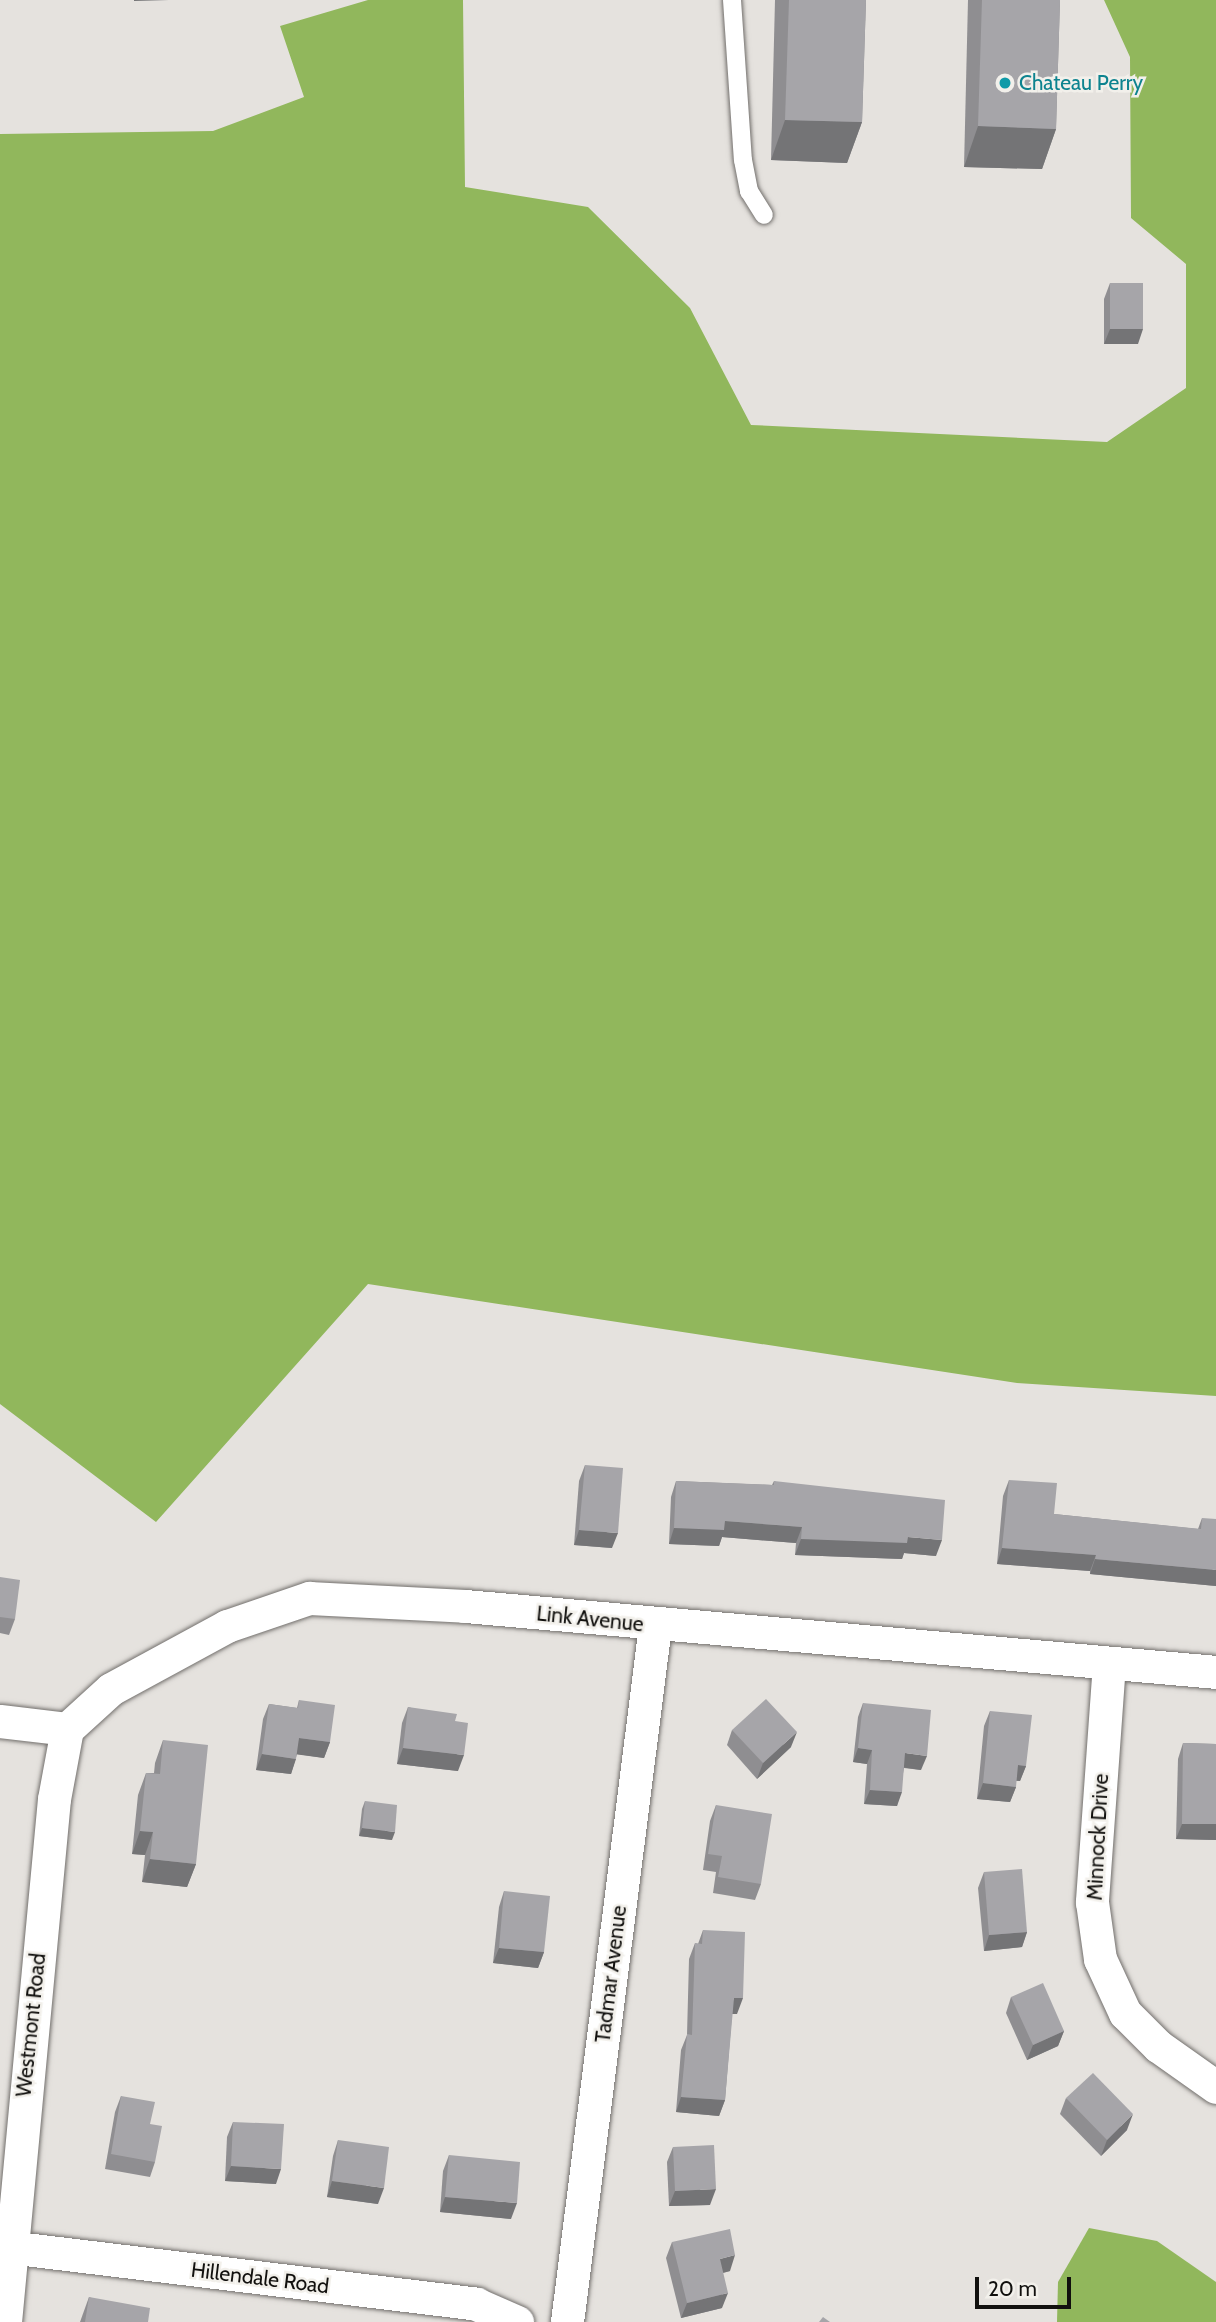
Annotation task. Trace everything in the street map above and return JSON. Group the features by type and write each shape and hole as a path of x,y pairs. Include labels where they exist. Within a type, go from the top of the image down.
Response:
{"street":[{"name":"Link Avenue","path":"67,1729 122,1682 227,1626 309,1598 465,1606 655,1625 1216,1672"},
{"name":"Tadmar Avenue","path":"567,2322 655,1625"},
{"name":"Minnock Drive","path":"1109,1663 1092,1902 1100,1959 1125,2013 1158,2046 1216,2087"},
{"path":"0,1721 67,1729"},
{"name":"Westmont Road","path":"5,2322 4,2247 54,1799 67,1729"},
{"name":"Hillendale Road","path":"4,2247 476,2304 517,2322"}],"lane":[{"path":"732,0 743,160 750,191 764,215"}],"green space":[{"path":"368,0 463,0 465,187 588,207 690,308 751,425 1107,442 1186,388 1186,264 1131,218 1130,57 1104,0 1216,0 1216,1396 1017,1383 368,1284 156,1522 0,1404 0,134 213,131 304,97 280,26"},
{"path":"1089,2228 1157,2241 1216,2282 1216,2322 1057,2322 1058,2282"}],"building":[{"path":"789,0 866,0 862,122 785,120"},
{"name":"Chateau Perry","path":"982,0 1060,0 1056,129 978,126"},
{"path":"1110,283 1143,283 1143,329 1110,329"},
{"path":"585,1465 623,1468 618,1533 579,1530"},
{"path":"1009,1480 1057,1483 1054,1514 1201,1529 1202,1518 1216,1519 1216,1570 1095,1559 1096,1555 1002,1548"},
{"path":"676,1481 774,1485 774,1481 945,1500 942,1540 908,1537 907,1543 801,1539 802,1527 725,1521 724,1530 674,1528"},
{"path":"0,1577 20,1580 15,1619 0,1617"},
{"path":"766,1699 797,1732 763,1763 732,1730"},
{"path":"299,1700 335,1705 330,1742 299,1738 296,1759 262,1754 269,1704 298,1708"},
{"path":"863,1703 931,1710 927,1756 905,1753 902,1792 870,1790 872,1750 858,1748"},
{"path":"408,1707 457,1714 455,1721 468,1723 464,1755 403,1748"},
{"path":"990,1711 1032,1715 1026,1766 1018,1765 1016,1787 983,1783"},
{"path":"163,1740 208,1745 196,1864 150,1859 153,1832 140,1831 146,1773 160,1774"},
{"path":"1183,1743 1216,1744 1216,1824 1182,1824"},
{"path":"365,1801 397,1805 395,1832 362,1828"},
{"path":"716,1805 772,1814 761,1884 718,1877 722,1856 708,1854"},
{"path":"1022,1869 1027,1932 989,1935 984,1872"},
{"path":"504,1891 550,1896 544,1952 499,1948"},
{"path":"703,1930 745,1932 743,1998 734,1998 725,2100 681,2097 687,2034 692,2035 695,1943 702,1944"},
{"path":"1043,1983 1064,2031 1033,2045 1011,1997"},
{"path":"1093,2073 1133,2114 1107,2140 1066,2098"},
{"path":"121,2096 155,2102 150,2124 162,2126 155,2162 111,2154"},
{"path":"233,2122 284,2124 281,2169 231,2166"},
{"path":"338,2140 389,2147 384,2188 332,2181"},
{"path":"714,2145 716,2189 675,2191 673,2147"},
{"path":"449,2155 520,2162 517,2203 445,2197"},
{"path":"730,2229 735,2255 720,2259 728,2293 687,2303 672,2242"},
{"path":"89,2297 150,2308 148,2322 85,2322"}],"place":[{"name":"Chateau Perry","path":"1005,83"}]}
